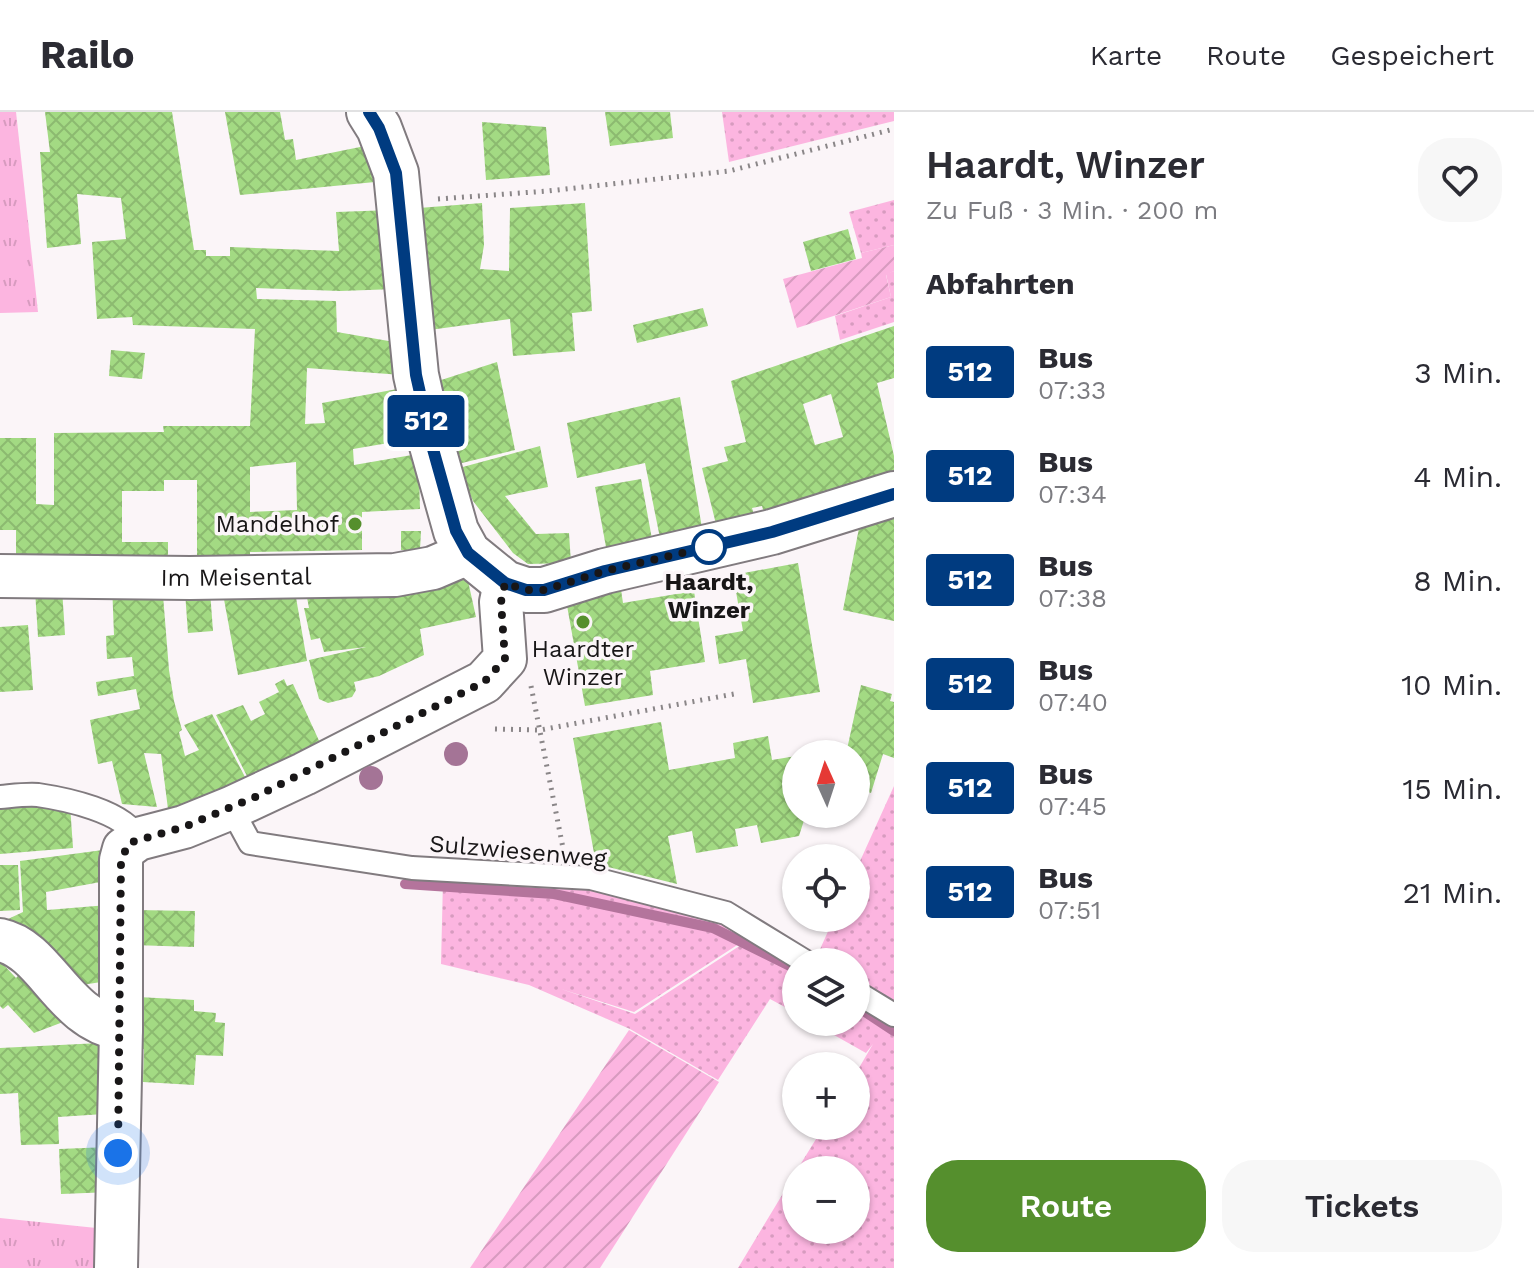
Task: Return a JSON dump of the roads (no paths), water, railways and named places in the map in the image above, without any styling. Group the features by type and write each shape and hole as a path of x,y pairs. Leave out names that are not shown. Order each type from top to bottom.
{"street":[{"path":"369,112 388,148 396,173 416,375 456,531 468,553 505,583 526,590 544,590 605,571 772,532 894,494"},
{"name":"Im Meisental","path":"0,576 190,578 395,575 433,568 468,553"},
{"path":"116,1268 121,860 129,843 184,827 231,808 484,682 505,659 501,602 505,583"},
{"path":"0,940 23,951 84,1014 105,1026 121,1029"}],"lane":[{"path":"0,797 37,795 96,809 126,824 138,839"},
{"name":"Sulzwiesenweg","path":"231,808 250,843 412,868 591,878 726,913 783,948"},
{"path":"870,1000 894,1015"}],"waterway":[{"path":"405,884 554,894 713,928 782,962"},
{"path":"870,1015 894,1031"}],"place":[{"name":"Mandelhof","path":"355,524"},
{"name":"Haardt, Winzer","path":"709,547"},
{"name":"Haardter Winzer","path":"583,622"}]}
